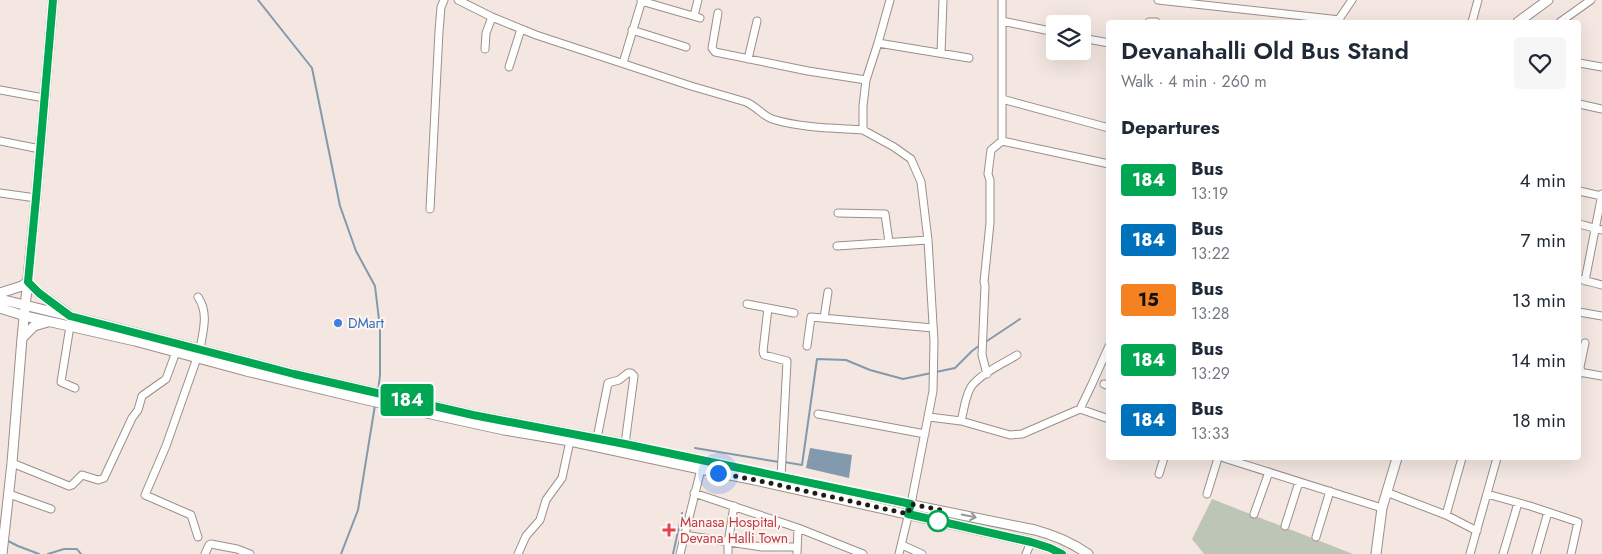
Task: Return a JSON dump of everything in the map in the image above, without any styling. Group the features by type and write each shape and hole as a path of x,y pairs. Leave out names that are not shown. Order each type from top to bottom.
{"main road":[{"path":"2,554 12,463 53,0"},
{"path":"1521,20 1548,0"},
{"path":"0,293 22,286 28,282"},
{"path":"28,282 39,293 70,316"},
{"path":"0,299 70,316 198,353 368,396 597,438 911,504 1052,535 1069,542 1088,554"},
{"path":"0,308 24,316 176,352 198,353"},
{"path":"22,338 34,326 50,322"},
{"path":"389,400 504,430 570,441 756,480 1031,542 1062,554"},
{"path":"1376,554 1382,508 1396,460"}],"street":[{"path":"430,209 439,31 441,7 444,0"},
{"path":"458,0 492,17 536,35 746,102 772,119 809,126 863,130 912,159 921,182 928,240 933,328 933,391 911,504 902,545 898,554"},
{"path":"623,63 641,1 697,17 698,0"},
{"path":"863,130 866,80 890,0"},
{"path":"941,53 943,0"},
{"path":"1002,0 1002,141"},
{"path":"1158,0 1330,20"},
{"path":"1340,20 1352,0"},
{"path":"1473,20 1478,0"},
{"path":"1563,20 1592,0"},
{"path":"718,13 713,51 808,71 866,80"},
{"path":"485,49 486,32 492,17"},
{"path":"748,58 757,21"},
{"path":"1002,21 1046,30"},
{"path":"509,67 521,29"},
{"path":"632,30 686,47"},
{"path":"1091,40 1106,42"},
{"path":"878,43 969,58"},
{"path":"1581,63 1602,67"},
{"path":"0,90 44,98"},
{"path":"1002,99 1106,127"},
{"path":"1581,104 1602,109"},
{"path":"0,141 40,149"},
{"path":"1002,141 1106,163"},
{"path":"987,374 982,355 982,344 984,282 990,223 990,180 988,174 991,150 1002,141"},
{"path":"1581,191 1602,195 1598,229 1582,280 1602,285"},
{"path":"0,193 36,198"},
{"path":"838,213 885,214 889,242"},
{"path":"1581,225 1598,229"},
{"path":"837,246 928,240"},
{"path":"824,318 828,292"},
{"path":"198,297 203,305 205,319 198,353 166,446 145,496 191,515 198,537"},
{"path":"747,304 794,313"},
{"path":"768,308 764,355 786,362 781,477"},
{"path":"1581,312 1602,316"},
{"path":"807,346 812,317 933,328"},
{"path":"70,326 62,382 75,388"},
{"path":"1581,362 1585,343"},
{"path":"12,463 69,486 82,475 98,480 104,478 132,418 138,410 142,396 166,379 176,352"},
{"path":"928,417 961,421 1010,435 1022,434 1080,409 1106,354"},
{"path":"961,421 971,387 978,379 1017,355"},
{"path":"1581,372 1602,376"},
{"path":"597,438 608,382 619,380 628,373 631,373 634,376 625,444"},
{"path":"1080,409 1106,418"},
{"path":"818,414 926,434"},
{"path":"518,554 526,536 540,520 546,500 562,478 570,441"},
{"path":"680,554 703,460"},
{"path":"1159,474 1163,460"},
{"path":"1207,494 1217,460"},
{"path":"1232,460 1382,508"},
{"path":"1446,515 1461,460"},
{"path":"1470,554 1496,460"},
{"path":"1254,514 1269,472"},
{"path":"1284,526 1299,482"},
{"path":"694,492 798,528 863,554"},
{"path":"1316,537 1330,492"},
{"path":"1386,492 1446,515 1477,531"},
{"path":"9,494 51,509"},
{"path":"1487,494 1578,522 1571,554"},
{"path":"1504,554 1518,503"},
{"path":"728,554 734,506"},
{"path":"1536,554 1548,512"},
{"path":"684,535 762,550 797,550 798,528"},
{"path":"1026,554 1031,542"},
{"path":"205,554 211,544 237,549 250,554"},
{"path":"902,545 922,554"}],"green space":[{"path":"1212,499 1353,554 1204,554 1192,539"}],"water":[{"path":"810,448 852,455 849,478 806,468"}],"waterway":[{"path":"258,0 312,68 340,206 356,251 375,286 380,328 378,391"},
{"path":"984,343 1020,319"},
{"path":"784,462 802,465 817,359 846,360 870,370 903,379 955,368 980,345"},
{"path":"341,554 358,510 375,405"},
{"path":"695,448 779,462"},
{"path":"673,554 682,513"},
{"path":"6,540 39,554"},
{"path":"48,554 64,549 77,549 81,554"}],"bus line":[{"name":"184","path":"53,0 28,282 46,299 70,316 294,374 473,415 625,444 911,504 908,514 1031,542 1062,554"}],"place":[{"name":"DMart","path":"338,323"},
{"name":"Manasa Hospital, Devana Halli Town","path":"669,530"}],"route":[{"path":"718,473 908,514 911,504 941,510 938,521"}]}
